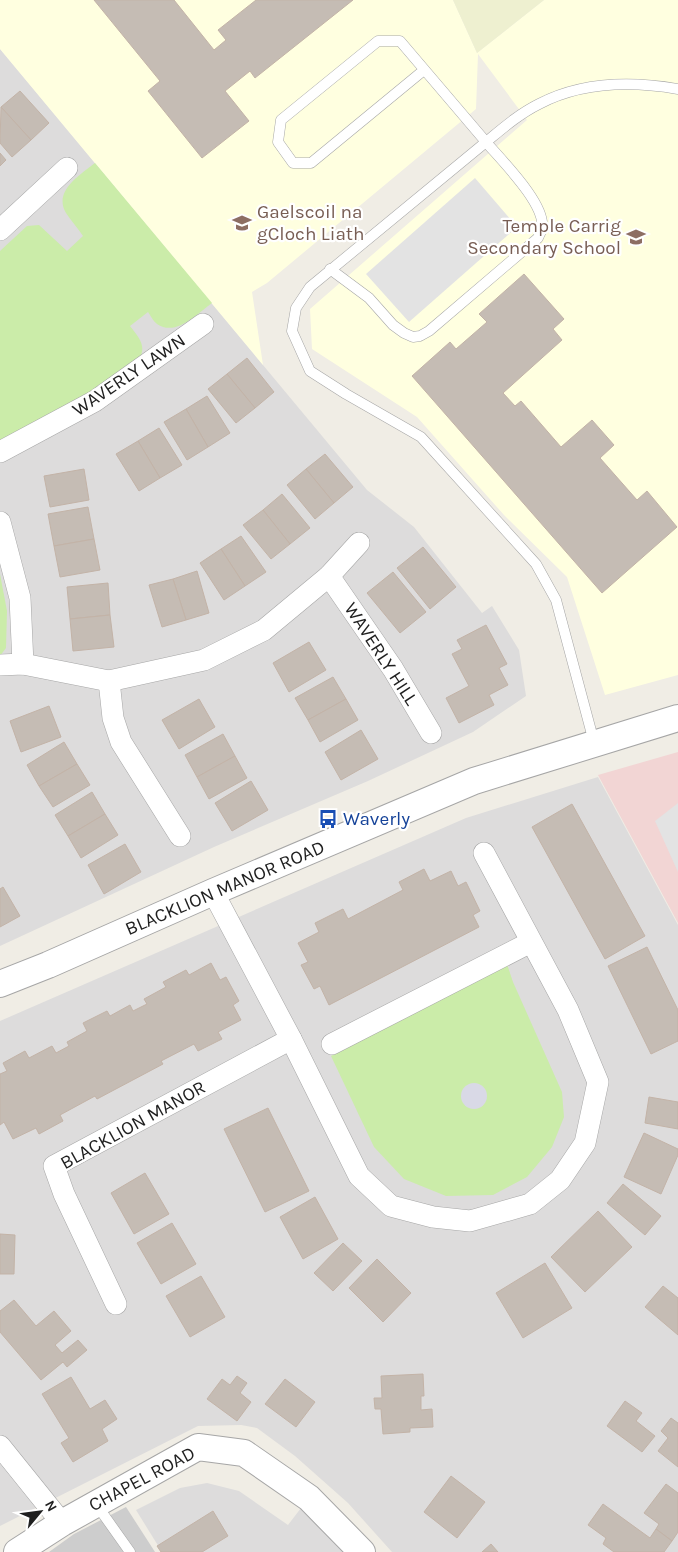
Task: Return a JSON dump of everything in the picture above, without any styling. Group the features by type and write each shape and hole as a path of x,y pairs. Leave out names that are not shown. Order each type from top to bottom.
{"street":[{"path":"0,230 67,168"},
{"name":"WAVERLY LAWN","path":"0,452 95,401 203,324"},
{"path":"0,522 20,598 23,664"},
{"path":"0,665 23,664 109,681 204,660 264,630 329,576 358,543"},
{"name":"WAVERLY HILL","path":"329,576 393,669 431,733"},
{"path":"109,681 112,718 121,742 180,836"},
{"name":"BLACKLION MANOR ROAD","path":"0,984 474,781 678,718"},
{"path":"213,892 291,1039 359,1176 391,1206 433,1217 470,1221 530,1204 560,1180 585,1143 598,1082 568,1010 484,853"},
{"path":"332,1044 531,942"},
{"name":"BLACKLION MANOR","path":"116,1304 64,1194 54,1166 291,1039"},
{"path":"0,1446 62,1523"},
{"name":"CHAPEL ROAD","path":"17,1552 62,1523 198,1446 244,1453 309,1498 362,1552"}],"lane":[{"path":"330,269 369,298 393,325 413,337 420,336 429,331 538,238 543,227 534,198 400,41 378,41 282,120 278,142 293,163 311,163 424,70"},
{"path":"594,744 556,600 536,564 421,437 346,394 310,370 292,331 296,308 310,287 512,120 539,104 571,91 619,83 678,89"},
{"path":"96,1504 130,1552"}],"shaded area":[{"path":"0,0 453,0 477,53 544,0 678,0 678,675 605,695 567,577 504,515 417,417 312,349 310,309 527,120 478,54 476,109 267,283 252,292 263,365 0,49"},
{"path":"453,0 544,0 477,53"},
{"name":"Waverly","path":"0,49 367,490 414,527 482,613 492,606 519,650 526,696 473,732 368,781 214,847 0,946"},
{"path":"475,178 517,227 409,322 366,274"},
{"path":"678,752 678,923 598,775"},
{"path":"598,777 678,925 678,1552 392,1552 348,1503 295,1456 257,1428 241,1425 198,1426 0,1526 0,1021 466,818"},
{"path":"678,803 678,872 655,821"},
{"path":"474,1083 483,1087 487,1096 483,1105 474,1109 465,1105 461,1096 465,1087"},
{"path":"207,1483 239,1491 288,1525 301,1508 354,1552 162,1552 136,1510 180,1488"},
{"path":"126,1507 155,1552 49,1552 74,1534"}],"green space":[{"path":"95,163 212,303 193,318 172,328 157,324 148,312 130,326 141,342 142,350 139,360 64,409 0,441 0,251 27,226 39,225 67,251 83,236 66,213 63,198 70,184"},
{"path":"0,574 7,611 6,648 0,656"},
{"path":"507,964 513,982 562,1092 564,1117 552,1147 527,1177 493,1195 446,1196 404,1179 374,1147 331,1056"}],"building":[{"path":"94,0 174,0 214,50 226,40 218,30 256,0 353,0 255,78 250,71 225,91 249,121 202,158 148,91 160,81"},
{"path":"20,91 49,123 31,140 1,107"},
{"path":"1,107 31,140 12,157 0,143"},
{"path":"0,153 6,160 0,166"},
{"path":"524,274 564,319 553,329 562,340 503,393 515,406 521,401 561,447 592,420 614,445 600,458 637,500 647,491 677,527 602,593 412,376 450,342 456,349 487,322 479,314"},
{"path":"247,358 274,392 255,408 227,374"},
{"path":"227,374 255,408 236,423 208,389"},
{"path":"207,396 230,433 208,447 186,409"},
{"path":"186,409 208,447 187,460 164,422"},
{"path":"159,428 182,465 160,478 138,441"},
{"path":"138,441 160,478 139,491 116,454"},
{"path":"325,454 353,487 334,503 306,469"},
{"path":"84,469 89,500 50,507 44,476"},
{"path":"306,469 334,503 315,519 287,485"},
{"path":"282,494 310,528 290,544 263,510"},
{"path":"88,507 94,539 54,546 48,514"},
{"path":"263,510 290,544 271,559 243,525"},
{"path":"241,536 266,572 245,586 221,549"},
{"path":"94,539 100,570 60,577 54,546"},
{"path":"423,547 456,587 430,609 397,568"},
{"path":"221,549 245,586 224,600 200,563"},
{"path":"197,571 209,613 186,620 173,579"},
{"path":"393,572 426,612 400,633 367,593"},
{"path":"173,579 186,620 162,627 149,585"},
{"path":"108,583 110,615 70,619 67,587"},
{"path":"110,615 114,647 73,651 70,619"},
{"path":"486,625 507,664 499,668 508,685 489,695 494,705 459,723 446,698 469,686 452,654 462,649 457,640"},
{"path":"309,642 326,670 289,692 273,663"},
{"path":"333,677 346,699 308,720 295,698"},
{"path":"199,699 215,727 179,749 162,720"},
{"path":"346,699 358,720 320,742 308,720"},
{"path":"49,706 61,737 21,752 10,721"},
{"path":"361,730 378,759 341,780 325,752"},
{"path":"223,734 235,756 197,777 185,755"},
{"path":"64,742 77,764 39,786 27,765"},
{"path":"235,756 247,778 209,799 197,777"},
{"path":"77,764 90,785 53,807 39,786"},
{"path":"251,781 268,810 232,831 215,803"},
{"path":"92,792 105,814 68,836 55,815"},
{"path":"572,804 645,936 605,959 532,827"},
{"path":"105,814 118,835 81,858 68,836"},
{"path":"125,844 141,872 104,894 88,865"},
{"path":"424,869 430,881 451,871 458,886 466,882 480,911 473,915 479,927 329,1005 320,986 314,989 301,965 308,962 298,943 319,932 315,923 343,909 348,919 403,890 399,882"},
{"path":"3,887 20,916 0,927 0,889"},
{"path":"647,947 678,1010 678,1041 651,1054 608,966"},
{"path":"211,963 220,980 226,977 239,1001 233,1005 241,1020 218,1032 222,1039 198,1051 194,1044 161,1061 163,1064 97,1099 95,1096 60,1115 63,1121 39,1134 36,1128 13,1139 4,1122 0,1125 0,1074 7,1071 3,1063 25,1051 29,1058 52,1046 56,1053 69,1046 67,1042 87,1031 83,1023 107,1011 110,1016 130,1005 133,1011 147,1004 144,999 166,987 163,982 186,970 189,975"},
{"path":"649,1097 678,1102 678,1129 645,1123"},
{"path":"268,1108 309,1191 265,1212 224,1129"},
{"path":"644,1133 678,1149 678,1155 661,1194 624,1177"},
{"path":"145,1173 169,1214 134,1234 111,1193"},
{"path":"623,1184 661,1216 645,1235 607,1203"},
{"path":"315,1197 338,1239 303,1259 280,1217"},
{"path":"598,1211 632,1247 585,1292 551,1257"},
{"path":"172,1223 196,1264 161,1284 137,1243"},
{"path":"0,1234 15,1235 14,1274 0,1274"},
{"path":"343,1243 362,1261 333,1291 314,1273"},
{"path":"377,1259 411,1293 383,1322 349,1288"},
{"path":"545,1263 572,1308 523,1338 496,1293"},
{"path":"201,1276 225,1317 190,1337 166,1296"},
{"path":"663,1286 678,1298 678,1335 645,1307"},
{"path":"14,1300 36,1326 54,1311 71,1331 55,1345 62,1353 78,1340 87,1350 67,1367 63,1362 41,1380 0,1332 0,1311"},
{"path":"423,1374 424,1396 421,1396 421,1410 432,1409 433,1427 410,1428 410,1432 383,1434 381,1409 375,1409 374,1398 382,1398 381,1376"},
{"path":"237,1376 247,1383 240,1393 251,1402 237,1421 207,1399 222,1379 230,1385"},
{"path":"71,1377 90,1409 105,1400 117,1419 102,1429 108,1441 73,1462 61,1443 69,1438 42,1394"},
{"path":"285,1379 315,1402 296,1427 265,1404"},
{"path":"625,1401 642,1413 636,1421 655,1436 642,1452 607,1426"},
{"path":"671,1418 678,1423 678,1467 658,1451 668,1438 661,1431"},
{"path":"451,1476 485,1502 457,1538 424,1512"},
{"path":"666,1484 678,1493 678,1532 672,1541 656,1529 659,1524 644,1513"},
{"path":"603,1504 650,1538 656,1529 672,1541 664,1552 614,1552 603,1544 606,1538 588,1525"},
{"path":"213,1511 228,1536 202,1552 161,1552 157,1546"},
{"path":"491,1544 498,1552 482,1552"}],"place":[{"name":"Gaelscoil na gCloch Liath","path":"242,223"},
{"name":"Temple Carrig Secondary School","path":"636,237"},
{"name":"Waverly","path":"328,819"}]}
